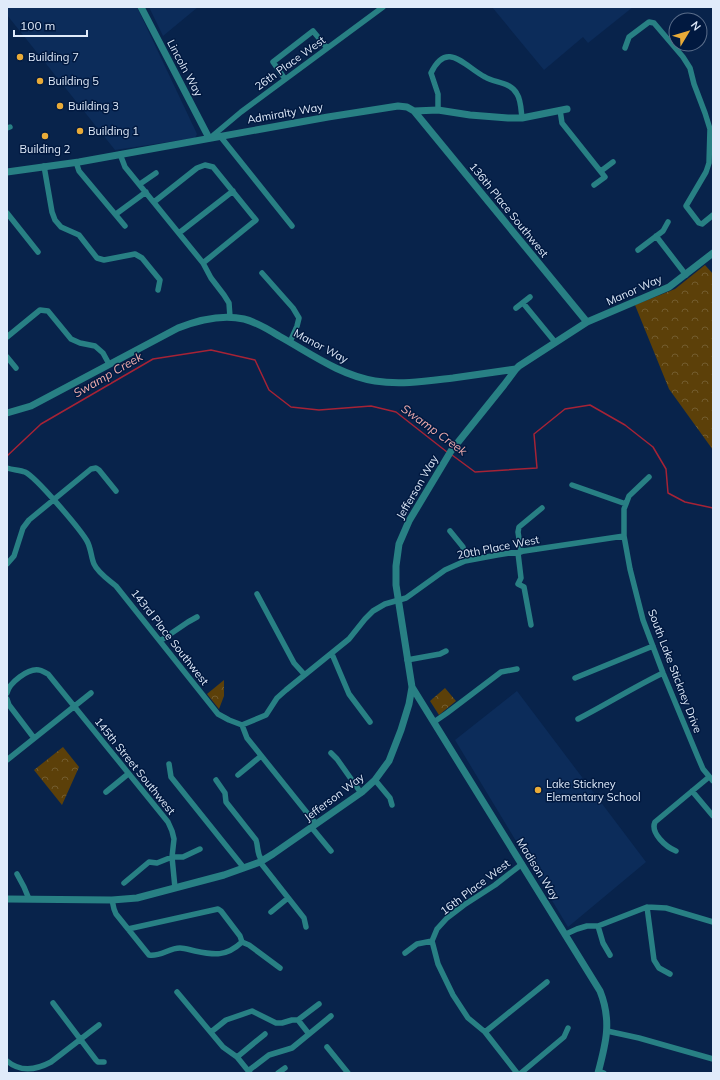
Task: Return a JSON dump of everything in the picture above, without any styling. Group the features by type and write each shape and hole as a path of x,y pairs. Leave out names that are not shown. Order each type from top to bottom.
{"street":[{"name":"Lincoln Way","path":"141,7 209,138"},
{"name":"26th Place West","path":"209,138 241,112 383,7"},
{"path":"625,48 629,37 649,22 654,23 683,57 690,68 694,84 711,129 709,163 706,172 686,206 699,223 702,224 713,215"},
{"path":"285,79 273,62 313,31 327,48"},
{"path":"438,110 438,94 431,73 440,61 446,57 452,57 460,59 486,78 511,87 517,93 522,118"},
{"name":"Admiralty Way","path":"7,172 76,162 398,106 407,107 414,111 438,110 470,115 508,118 522,118 564,110"},
{"path":"564,110 562,123 605,176 594,185"},
{"name":"136th Place Southwest","path":"414,111 587,322"},
{"path":"220,136 292,226"},
{"path":"120,154 125,167 203,263 211,278 229,303 230,317"},
{"path":"76,162 79,171 125,226"},
{"path":"601,172 613,162"},
{"path":"154,202 197,168 205,165 213,167 233,191 256,220 203,263"},
{"path":"44,166 52,212 55,220 61,227 79,235 97,258 104,260 135,254 142,258 160,280 158,290"},
{"path":"140,184 156,173"},
{"path":"179,233 233,191"},
{"path":"116,214 146,192"},
{"path":"7,213 38,252"},
{"path":"638,250 663,231 668,222"},
{"path":"656,236 686,275"},
{"name":"Manor Way","path":"7,413 32,406 178,328 193,322 230,317 244,319 258,324 330,365 356,376 377,381 411,384 516,369 587,322 669,287 713,253"},
{"path":"262,273 299,318 290,342"},
{"path":"516,308 530,297"},
{"path":"523,303 555,342"},
{"path":"7,337 40,310 48,311 71,339 80,343 95,346 103,353 109,364"},
{"path":"7,357 16,368"},
{"name":"Jefferson Way","path":"7,899 112,900 137,898 244,868 261,861 314,826 361,793 375,780 389,761 395,747 409,704 412,687 398,600 396,566 399,544 409,521 451,451 516,369"},
{"name":"143rd Place Southwest","path":"7,468 25,472 34,478 86,540 90,548 94,565 116,586 218,714 242,725"},
{"path":"7,564 14,556 23,528 29,520 93,468 99,470 116,491"},
{"name":"South Lake Stickney Drive","path":"649,477 629,496 624,509 624,536 630,569 642,615 663,673 697,755 711,779"},
{"path":"572,485 626,504"},
{"path":"531,625 524,587 518,584 521,578 518,532 519,527 542,508"},
{"path":"450,531 463,547 466,561"},
{"name":"20th Place West","path":"242,725 266,715 277,698 304,674 332,654 349,639 373,611 385,604 406,598 445,570 466,561 624,536"},
{"path":"257,594 294,663 304,674"},
{"path":"160,641 197,617"},
{"path":"575,678 653,646"},
{"path":"407,660 440,654 446,651"},
{"path":"332,654 349,694 370,722"},
{"path":"434,722 501,672 517,669"},
{"name":"145th Street Southwest","path":"7,693 8,688 19,677 30,671 39,670 48,674 168,822 174,839 172,857 175,888"},
{"path":"578,719 663,673"},
{"name":"Madison Way","path":"412,687 566,934 600,992 606,1009 608,1031 600,1072"},
{"path":"7,760 91,693"},
{"path":"7,699 9,705 34,738"},
{"path":"242,725 247,738 314,826 331,851"},
{"path":"331,753 361,793"},
{"path":"238,775 261,756"},
{"path":"169,764 171,777 244,868"},
{"path":"106,792 128,774"},
{"path":"676,851 668,848 653,830 653,826 655,822 692,791 711,779"},
{"path":"216,780 225,793 226,802 256,840 258,846 257,853 261,861 304,918 306,927"},
{"path":"375,780 390,798 392,805"},
{"path":"692,791 713,816"},
{"path":"124,883 149,862 157,863 172,857 183,857 200,849"},
{"name":"16th Place West","path":"432,941 437,929 447,918 495,885 522,864"},
{"path":"16,874 24,886 29,899"},
{"path":"271,912 288,898"},
{"path":"112,900 116,914 146,952 153,956 178,948 214,954 224,954 234,950 242,942"},
{"path":"566,934 587,926 598,926 647,908 666,908 713,922"},
{"path":"647,908 654,960 659,968 670,974"},
{"path":"128,929 218,909 222,911 240,936 242,942 280,968"},
{"path":"598,926 603,943 610,955"},
{"path":"405,953 417,944 432,941 438,964 453,994 468,1018 485,1032 517,1073"},
{"path":"485,1032 547,982"},
{"path":"177,992 223,1047 237,1057 249,1072 269,1055 292,1048 331,1016"},
{"path":"53,1003 96,1060 98,1062 104,1062"},
{"path":"211,1032 226,1020 252,1011 276,1023 298,1020 319,1004"},
{"path":"298,1020 309,1034"},
{"path":"7,1061 16,1067 34,1069 42,1066 51,1062 99,1025"},
{"path":"521,1073 564,1037 568,1028"},
{"path":"608,1031 639,1038 713,1059"},
{"path":"237,1057 265,1034"},
{"path":"327,1047 348,1073"},
{"path":"278,1073 285,1068"}],"shaded area":[{"path":"7,7 137,7 197,134 195,138 115,150 7,15"},
{"path":"149,7 198,7 163,36"},
{"path":"492,7 633,7 588,43 583,37 544,70"},
{"name":"Lake Stickney Elementary School","path":"517,691 646,862 568,927 455,740"}],"green space":[{"path":"705,265 713,274 713,450 669,389 635,305 675,289"},
{"path":"224,680 224,696 219,709 207,694"},
{"path":"445,688 456,701 439,715 430,701"},
{"path":"63,747 79,767 62,805 34,770"}],"waterway":[{"name":"Swamp Creek","path":"7,456 41,424 153,359 211,350 255,360 269,390 291,407 319,410 371,406 396,412 447,452"},
{"name":"Swamp Creek","path":"452,455 475,472 537,468 534,434 565,409 590,405 625,425 653,447 666,469 668,493 685,502 713,508"}],"place":[{"name":"Building 7","path":"20,57"},
{"name":"Building 5","path":"40,81"},
{"name":"Building 3","path":"60,106"},
{"name":"Building 1","path":"80,131"},
{"name":"Building 2","path":"45,136"},
{"name":"Lake Stickney Elementary School","path":"538,790"}]}
